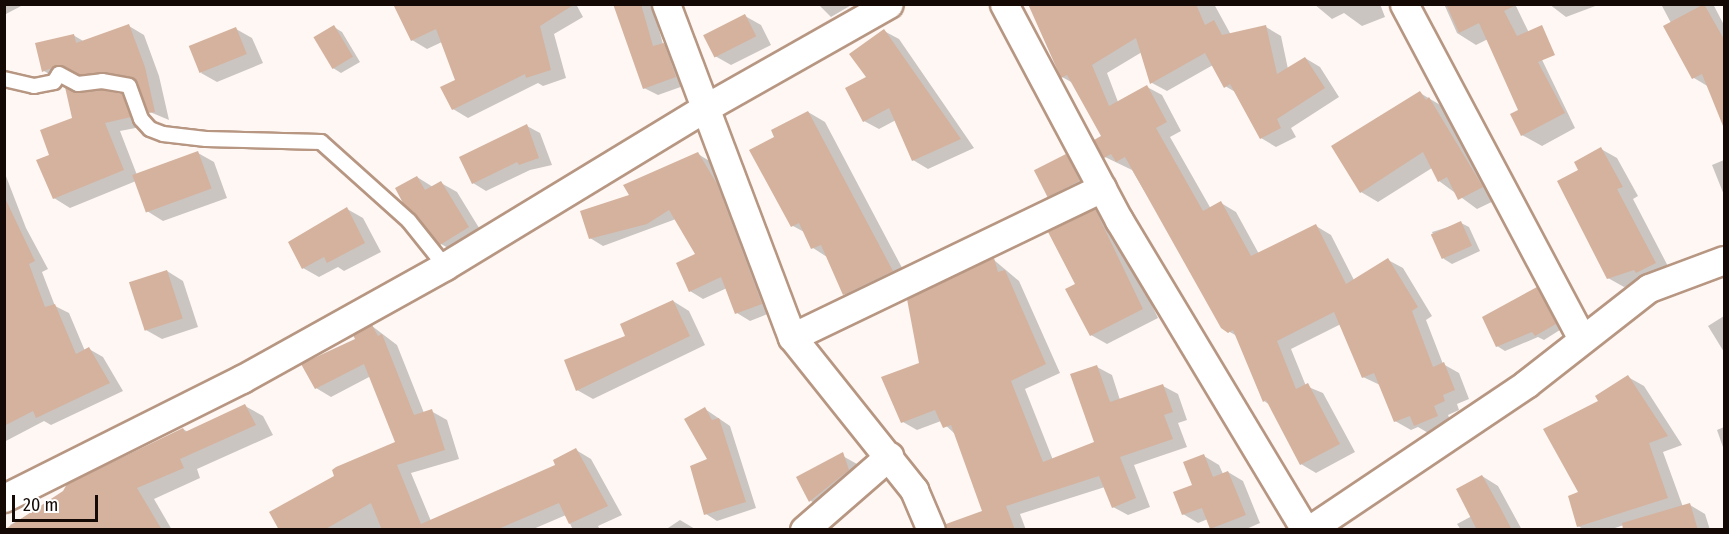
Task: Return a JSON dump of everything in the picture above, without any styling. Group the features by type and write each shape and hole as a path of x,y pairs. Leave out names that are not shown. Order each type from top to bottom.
{"street":[{"path":"666,4 792,337 914,490 931,530"},
{"path":"4,498 242,379 445,266 705,108 889,4"},
{"path":"1004,4 1102,188 1307,530 1498,404 1649,288 1725,260"},
{"path":"1404,4 1582,339"},
{"path":"792,337 1102,188"},
{"path":"804,530 889,456"}],"lane":[{"path":"4,79 34,86 54,82 59,74 78,84 102,81 129,86 141,119 150,129 163,134 206,139 321,142 409,221 445,266"}],"building":[{"path":"393,4 575,4 540,26 551,70 526,78 525,74 452,110 440,87 455,80 436,29 411,41"},
{"path":"613,4 641,4 653,46 664,43 676,77 643,89"},
{"path":"1028,4 1196,4 1205,25 1214,20 1222,35 1266,25 1277,74 1305,57 1325,88 1277,119 1281,128 1260,139 1230,84 1224,88 1205,53 1150,84 1136,38 1092,65 1109,106 1147,85 1167,122 1156,128 1203,211 1221,201 1251,256 1316,224 1346,284 1388,258 1418,307 1412,311 1433,367 1444,362 1455,390 1443,395 1445,401 1434,406 1438,416 1414,426 1410,416 1394,422 1374,373 1362,378 1334,312 1277,341 1296,389 1308,383 1340,444 1300,465 1266,400 1263,402 1233,330 1228,333 1221,328 1125,157 1116,162 1111,154 1104,158 1094,140 1101,136 1067,75 1061,78"},
{"path":"1446,4 1518,4 1504,11 1517,36 1542,25 1555,55 1538,62 1565,113 1521,136 1510,114 1518,110 1479,23 1459,33"},
{"path":"1704,4 1725,41 1723,126 1702,74 1692,79 1663,26"},
{"path":"745,14 756,36 714,58 703,35"},
{"path":"129,24 145,67 155,112 148,113 137,83 131,77 103,72 80,75 59,65 42,72 35,43 74,34 76,43"},
{"path":"334,25 353,57 332,69 313,37"},
{"path":"236,27 247,54 200,73 189,46"},
{"path":"884,29 961,139 912,161 889,108 863,122 845,88 866,77 849,54"},
{"path":"65,87 78,93 102,90 122,94 131,117 105,123 124,170 53,199 36,160 49,155 40,130 72,118"},
{"path":"1420,91 1426,100 1429,97 1483,187 1458,200 1447,177 1438,182 1423,152 1360,193 1331,146"},
{"path":"808,111 893,271 843,295 821,245 811,249 799,223 791,227 749,150 774,137 771,130"},
{"path":"527,124 539,158 519,165 517,162 472,184 459,157"},
{"path":"1601,147 1623,187 1617,189 1656,263 1636,273 1634,270 1607,279 1557,181 1578,170 1574,162"},
{"path":"198,151 212,189 146,213 132,175"},
{"path":"698,152 717,184 762,304 735,314 721,277 689,292 676,263 695,254 669,210 647,224 589,239 580,211 629,195 623,185"},
{"path":"1066,154 1080,181 1048,197 1034,170"},
{"path":"417,176 425,190 441,181 469,227 440,245 404,205 395,188"},
{"path":"4,196 35,261 29,264 45,307 55,304 76,354 89,347 110,383 36,418 33,411 4,426"},
{"path":"347,207 365,243 327,263 324,257 302,269 288,242"},
{"path":"1095,209 1143,309 1090,336 1065,289 1075,284 1048,232"},
{"path":"1461,221 1472,246 1442,259 1431,234"},
{"path":"994,258 998,272 1005,270 1046,364 1011,381 1043,462 1094,442 1070,374 1097,365 1110,402 1163,384 1173,412 1164,415 1173,439 1120,457 1136,498 1112,508 1099,476 1006,506 1015,530 946,530 946,524 982,511 951,425 943,428 935,410 901,423 881,377 919,363 907,299"},
{"path":"167,270 183,319 145,331 129,282"},
{"path":"1537,287 1556,324 1535,336 1532,332 1496,347 1482,317"},
{"path":"673,300 690,336 576,391 564,360 625,336 620,324"},
{"path":"372,325 378,336 382,334 414,415 432,409 445,450 397,465 421,524 555,465 553,460 576,448 608,506 569,524 559,503 496,530 382,530 371,503 324,530 279,530 269,512 334,476 332,470 336,467 395,442 364,364 315,389 301,364 355,339 353,335"},
{"path":"1628,375 1668,436 1649,443 1668,498 1577,527 1568,496 1578,492 1543,429 1598,401 1595,396"},
{"path":"245,404 256,425 180,459 184,468 137,488 162,530 4,530 63,491 67,484 183,428 185,432"},
{"path":"705,407 712,420 719,418 746,502 704,515 690,466 707,459 684,419"},
{"path":"843,452 849,470 809,502 796,477"},
{"path":"1204,454 1213,477 1228,471 1246,515 1210,529 1202,508 1182,515 1173,492 1192,485 1183,462"},
{"path":"1482,475 1512,530 1477,530 1456,489"},
{"path":"1690,503 1698,530 1623,530 1622,523"}]}
